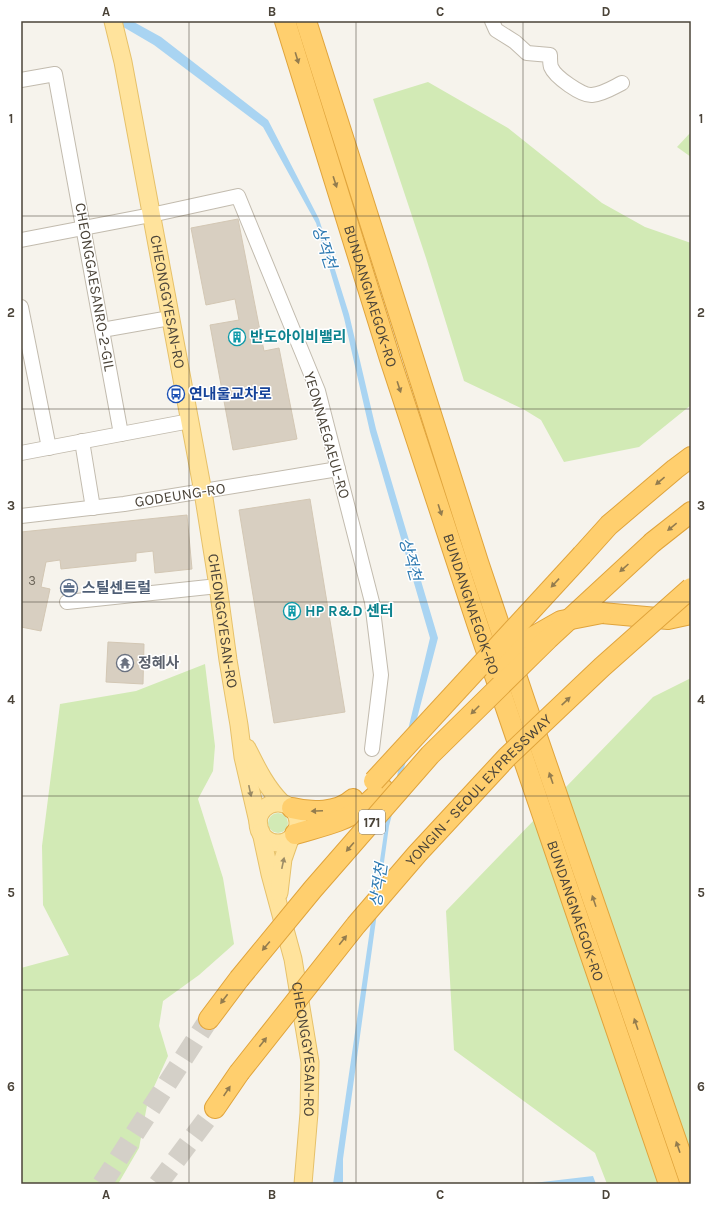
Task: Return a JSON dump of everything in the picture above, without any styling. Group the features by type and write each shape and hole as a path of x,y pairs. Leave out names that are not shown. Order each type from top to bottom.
{"highway":[{"name":"BUNDANGNAEGOK-RO","path":"285,21 390,359 477,623 669,1184"},
{"name":"BUNDANGNAEGOK-RO","path":"306,21 483,577 691,1184"},
{"path":"292,836 336,822 361,809 378,785 609,525 691,457"},
{"name":"171","path":"210,1019 239,979 313,889 430,756 543,644 653,542 691,512"},
{"name":"YONGIN - SEOUL EXPRESSWAY","path":"215,1108 239,1073 356,925 417,854 507,757 602,667 691,588"},
{"path":"287,806 311,811 337,809 378,785 482,679 517,646 561,621 602,613 668,619 691,614"}],"main road":[{"name":"CHEONGGYESAN-RO","path":"113,21 123,62 203,492 243,757 270,874 295,972 310,1062 309,1113 303,1184"},
{"name":"CHEONGGYESAN-RO","path":"239,725 262,778 273,794 287,806"},
{"path":"276,803 287,806 297,816 298,825 292,836 284,842 271,841 265,837 260,829 261,813 265,808 276,803"},
{"name":"CHEONGGYESAN-RO","path":"281,915 280,883 283,859 292,836"}],"street":[{"path":"492,21 496,30 515,42 527,53 550,54 551,67 568,85 581,92 590,95 605,92 622,83"},
{"name":"CHEONGGAESANRO-2-GIL","path":"21,80 55,74 121,434"},
{"name":"YEONNAEGAEUL-RO","path":"151,215 238,196 318,391 372,602 381,675 372,748"},
{"path":"21,240 151,215"},
{"path":"21,307 49,448"},
{"path":"102,330 170,318"},
{"path":"21,453 190,421"},
{"path":"82,441 93,508"},
{"name":"GODEUNG-RO","path":"21,516 93,508 203,492 338,469"},
{"path":"68,602 218,586"}],"green space":[{"path":"428,82 508,128 602,203 645,227 691,243 691,405 639,447 564,462 541,420 523,409 464,381 426,258 373,99"},
{"path":"691,132 691,157 677,147"},
{"path":"205,664 215,746 213,771 198,799 223,878 234,944 199,975 163,1001 159,1026 168,1056 148,1100 139,1148 118,1184 21,1184 21,968 69,955 43,905 42,846 60,704 136,691"},
{"path":"691,678 691,1184 607,1184 595,1153 454,1050 446,911 653,697"},
{"path":"278,813 285,816 288,823 285,830 278,833 271,830 268,823 271,816"}],"water":[{"name":"상적천","path":"113,21 132,21 161,37 268,120 319,219 349,314 376,429 438,638 389,826 343,1159 343,1184 333,1184 385,826 430,638 370,432 344,318 316,223 263,127 154,45"},
{"path":"593,1176 596,1184 525,1184"}],"building":[{"name":"반도아이비밸리","path":"238,219 264,351 279,348 297,439 233,450 210,325 239,320 235,299 206,305 191,228"},
{"name":"HP R&D 센터","path":"310,499 345,712 274,723 239,510"},
{"path":"187,515 192,569 155,573 153,551 136,553 136,561 61,569 60,560 46,562 41,587 50,589 41,631 21,627 21,532"},
{"name":"정혜사","path":"108,642 144,644 143,684 106,682"}],"tunnel":[{"path":"102,1184 209,1019"},
{"path":"158,1184 215,1108"}],"place":[{"name":"반도아이비밸리","path":"237,337"},
{"name":"연내울교차로","path":"176,394"},
{"name":"스틸센트럴","path":"69,588"},
{"name":"HP R&D 센터","path":"292,611"},
{"name":"정혜사","path":"125,663"}]}
